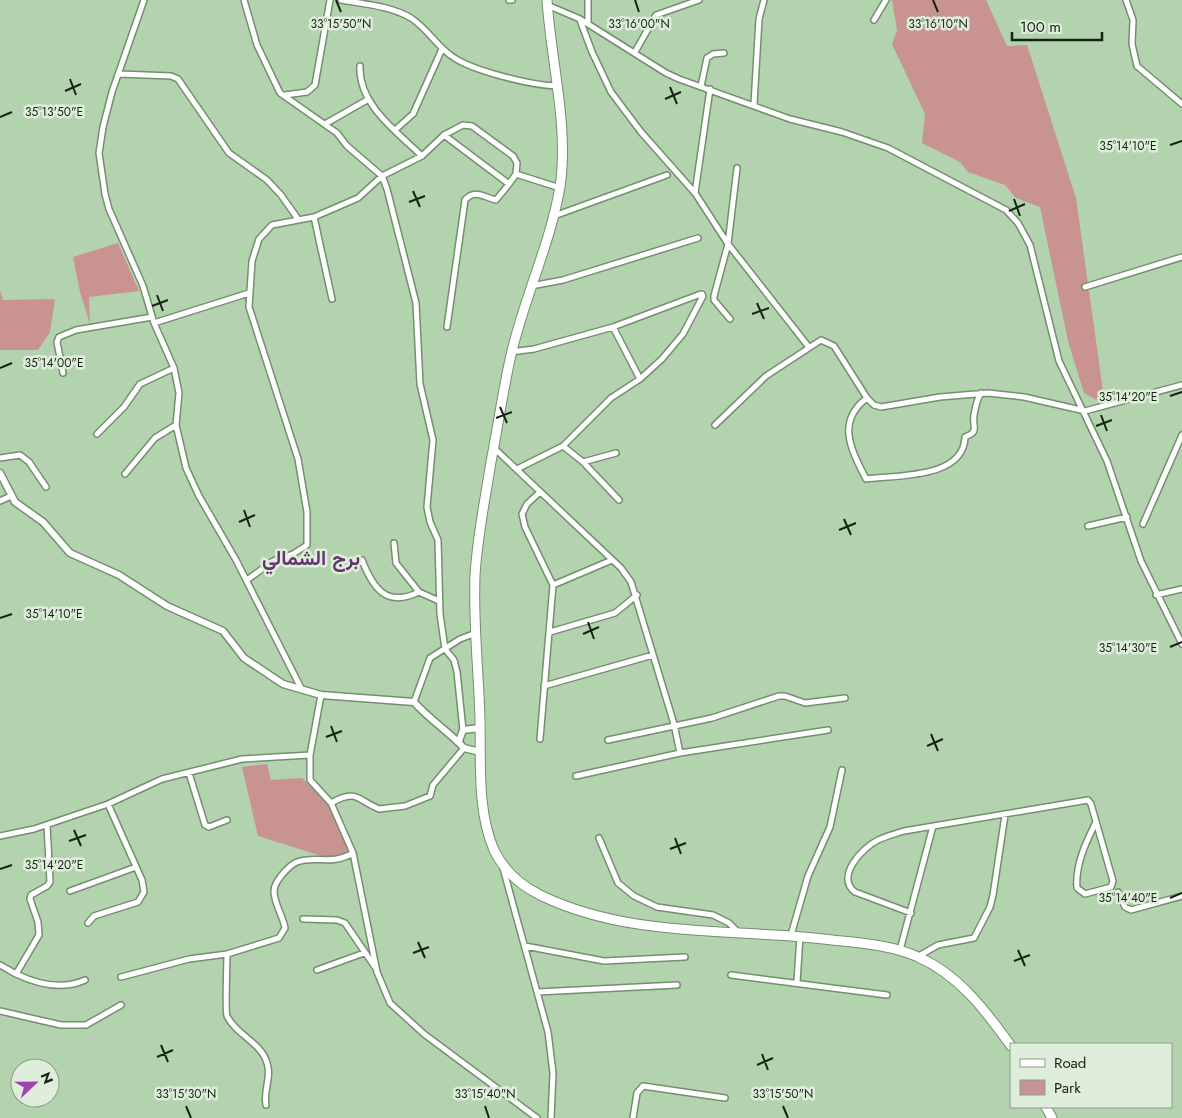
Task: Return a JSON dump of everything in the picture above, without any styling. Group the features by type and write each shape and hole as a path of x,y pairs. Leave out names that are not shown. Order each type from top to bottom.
{"main road":[{"path":"547,2 562,143 560,188 554,216 512,352 494,447 477,554 476,633 480,752 486,818 490,838 502,863 514,878 530,890 593,914 656,926 796,936 900,950 918,956 946,973 967,991 1010,1045"}],"street":[{"path":"144,0 120,74 112,92 103,127 100,153 102,180 109,209 138,275 153,320 174,368 179,393 176,425 182,455 190,478 247,580 301,688"},
{"path":"244,0 257,45 280,93 326,124 382,176 416,303 420,384 433,440 427,507 440,548 439,601 445,649 454,660 457,672 463,730 459,741"},
{"path":"284,95 307,92 315,85 330,0"},
{"path":"341,0 382,8 411,18 442,49 468,65 535,85 556,86"},
{"path":"588,0 588,24"},
{"path":"635,52 656,15 699,0"},
{"path":"754,104 760,19 764,0"},
{"path":"874,20 886,0"},
{"path":"1126,0 1133,20 1132,44 1137,66 1182,104"},
{"path":"547,2 580,19 635,52 666,74 754,104 790,119 842,132 888,148 1006,210 1018,223 1030,245 1060,361 1085,411 1107,462 1141,561 1156,595 1182,644"},
{"path":"580,19 592,52 612,92 641,132 695,193 728,244 808,346"},
{"path":"395,130 413,114 442,49"},
{"path":"701,86 707,58 713,54 724,53"},
{"path":"360,66 360,76 367,100 422,156"},
{"path":"120,74 171,76 178,79 229,152 267,180 281,194 298,219"},
{"path":"695,193 710,89"},
{"path":"326,124 367,100"},
{"path":"247,580 273,562 294,554 307,545 308,525 298,459 253,321 249,293 253,255 259,239 272,225 314,217 358,198 382,176 422,156 444,135 463,125 472,126 513,156 517,164 516,174 496,200 477,194 468,196 465,200 447,327"},
{"path":"444,135 509,184"},
{"path":"730,319 714,300 714,296 728,244 737,168"},
{"path":"516,174 560,188"},
{"path":"554,216 667,175"},
{"path":"314,217 332,299"},
{"path":"531,286 562,280 698,238"},
{"path":"1085,287 1182,257"},
{"path":"63,373 57,342 59,337 76,330 153,320 249,293"},
{"path":"512,352 534,349 613,327 698,295 702,294 703,296 700,306 683,334 658,364 640,379 611,398 563,446 517,469"},
{"path":"613,327 640,379"},
{"path":"715,424 766,376 808,346 821,340 834,346 867,398 874,405 887,407 980,393 1011,395 1085,411 1182,385"},
{"path":"97,434 124,407 140,384 174,368"},
{"path":"867,398 857,406 848,432 857,464 866,479 918,475 952,463 963,450 965,437 972,434 976,428 974,416 980,393"},
{"path":"124,474 155,438 176,425"},
{"path":"1143,524 1182,435"},
{"path":"563,446 583,462 619,500"},
{"path":"494,447 627,575 637,595 652,655 674,724 680,753"},
{"path":"583,462 616,453"},
{"path":"0,458 20,455 29,462 46,487"},
{"path":"0,473 11,496 20,508 50,528 75,556 119,575 167,606 212,624 223,631 244,658 283,684 322,695 414,702 431,722 459,741 464,748 480,752"},
{"path":"540,492 527,504 522,514 553,585 540,739"},
{"path":"0,500 11,496"},
{"path":"1088,526 1127,516"},
{"path":"394,543 396,563 419,592 439,601"},
{"path":"362,560 374,585 388,596 403,598 419,592"},
{"path":"553,585 612,560"},
{"path":"1156,595 1182,589"},
{"path":"550,632 616,613 637,595"},
{"path":"414,702 430,658 460,639 476,633"},
{"path":"544,686 652,655"},
{"path":"322,695 310,755 310,780 331,803 354,853 376,968 386,996 397,1010 446,1051 536,1118"},
{"path":"608,740 674,724 728,714 779,696 805,704 845,698"},
{"path":"463,730 480,728"},
{"path":"576,776 680,753 828,730"},
{"path":"331,803 349,795 355,795 379,809 419,802 430,796 433,784 464,748"},
{"path":"0,836 47,825 108,804 162,779 260,756 310,755"},
{"path":"797,982 796,936 808,876 830,827 842,770"},
{"path":"190,773 205,825 209,826 227,820"},
{"path":"911,914 855,892 848,885 848,878 858,856 877,840 904,831 1088,800 1096,822 1113,878 1113,884 1107,889 1084,894 1076,888 1077,875 1084,847 1096,822"},
{"path":"88,923 94,916 138,902 143,897 144,886 108,804"},
{"path":"918,956 938,945 974,938 990,907 1005,815"},
{"path":"16,974 38,935 38,922 30,896 50,882 47,825"},
{"path":"900,950 933,826"},
{"path":"599,838 618,883 634,896 657,907 713,915 729,923 738,932"},
{"path":"121,978 189,959 227,954 282,936 284,924 274,890 278,880 294,864 337,860 354,853"},
{"path":"502,863 537,992 552,1060 551,1118"},
{"path":"70,891 136,867"},
{"path":"1118,892 1125,907 1131,910 1182,896"},
{"path":"303,919 342,921 348,926 364,954 376,968"},
{"path":"525,946 604,961 685,957"},
{"path":"227,954 226,1013 265,1058 269,1074 264,1094 266,1104"},
{"path":"317,970 364,954"},
{"path":"0,966 37,982 54,985 74,985 85,980"},
{"path":"731,975 887,995"},
{"path":"537,992 677,985"},
{"path":"0,1011 61,1024 86,1025 121,1005"},
{"path":"633,1118 637,1093 643,1086 726,1098"}],"green space":[{"path":"892,0 986,0 1007,46 1027,45 1076,198 1105,405 1084,393 1068,341 1040,207 1016,198 1005,185 968,172 960,162 922,143 925,114 892,44 897,30"},
{"path":"118,243 139,291 89,297 90,324 80,292 73,257"},
{"path":"0,291 3,300 55,299 50,332 38,350 0,350"},
{"path":"267,764 271,780 302,778 328,803 350,851 331,859 258,836 242,767"}],"district":[{"name":"برج الشمالي","path":"311,558"}]}
